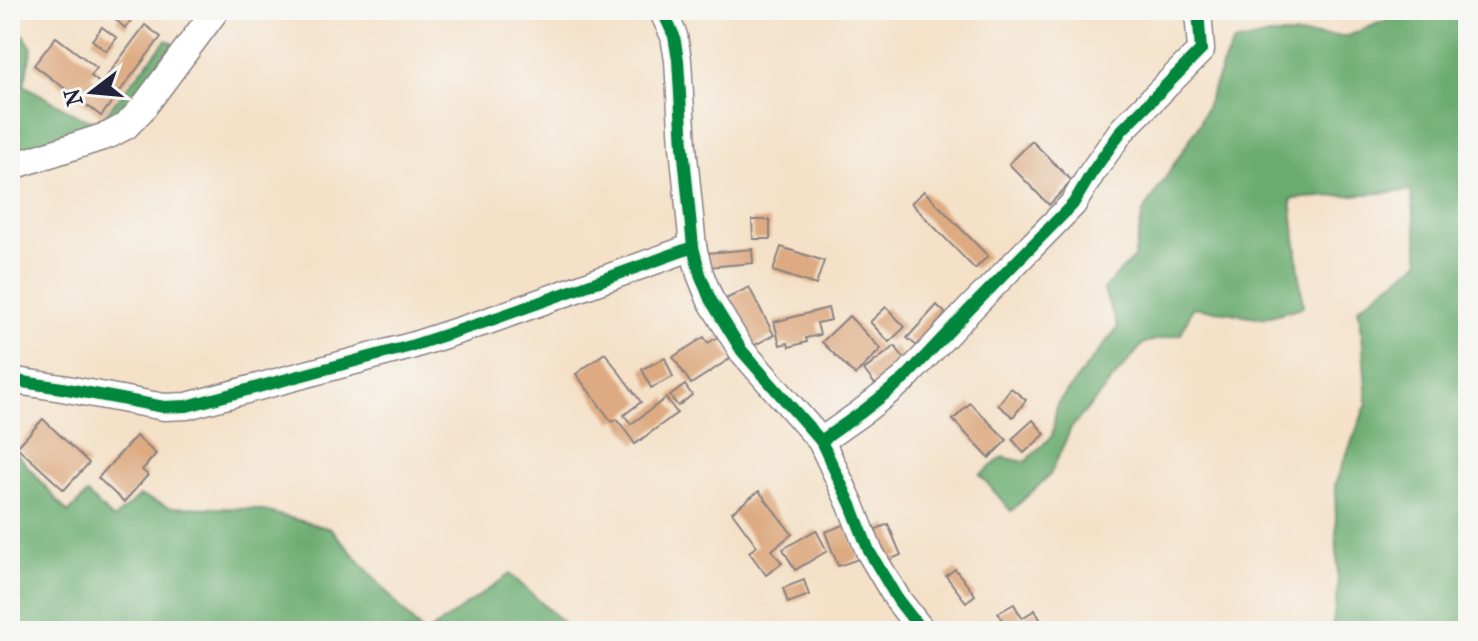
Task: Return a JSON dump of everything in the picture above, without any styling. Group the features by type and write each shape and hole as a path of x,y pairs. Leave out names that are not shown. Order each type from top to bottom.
{"street":[{"path":"10,167 109,135 126,126 216,10"},
{"path":"662,10 674,36 678,60 693,247 710,299 742,351 821,441 869,551 898,600 922,631"},
{"path":"821,441 904,379 1073,204 1122,130 1201,50 1198,10"},
{"path":"10,380 164,407 187,406 411,346 693,247"}],"green space":[{"path":"1397,10 1468,10 1468,631 1332,631 1338,587 1335,484 1367,403 1358,308 1420,261 1411,191 1291,199 1303,307 1263,318 1193,307 1181,334 1144,343 1071,428 1050,475 1011,511 980,475 1003,457 1025,462 1052,436 1057,404 1118,327 1103,289 1134,258 1143,213 1199,125 1233,43 1270,35 1348,36 1391,18"},
{"path":"10,14 32,48 24,85 82,118 99,122 166,40 178,46 126,115 10,161"},
{"path":"10,446 68,513 87,494 113,519 140,496 170,507 257,509 331,529 421,631 10,631"},
{"path":"510,574 572,631 430,631"}],"building":[{"path":"124,10 139,10 125,28 116,20"},
{"path":"145,25 161,37 101,116 34,65 56,37 97,68 91,76 101,84"},
{"path":"102,27 117,38 106,51 92,40"},
{"path":"1032,141 1072,181 1049,205 1009,164"},
{"path":"924,191 988,256 975,269 911,203"},
{"path":"752,220 770,220 770,239 753,239"},
{"path":"781,247 824,261 816,285 773,271"},
{"path":"752,249 753,263 708,267 707,253"},
{"path":"749,287 774,335 749,348 724,300"},
{"path":"937,305 946,314 917,346 907,338"},
{"path":"886,307 905,327 889,342 870,322"},
{"path":"828,308 831,320 817,323 820,335 789,347 788,343 780,345 774,322"},
{"path":"849,316 881,349 855,375 822,342"},
{"path":"704,337 708,343 718,337 731,358 691,384 673,357"},
{"path":"895,346 908,364 878,388 864,370"},
{"path":"605,353 641,402 624,415 631,424 666,398 677,413 635,444 617,419 612,422 576,374"},
{"path":"665,358 673,377 651,388 642,369"},
{"path":"685,385 692,395 678,406 670,396"},
{"path":"1011,388 1026,400 1013,417 998,405"},
{"path":"970,403 1007,440 989,458 953,420"},
{"path":"43,419 89,463 64,490 17,447"},
{"path":"1033,420 1045,434 1024,453 1012,439"},
{"path":"136,436 156,454 142,470 148,475 124,502 98,478"},
{"path":"759,491 792,534 772,550 782,563 766,575 749,552 757,546 732,512"},
{"path":"846,524 859,559 838,566 825,532"},
{"path":"888,524 901,555 884,562 872,531"},
{"path":"816,530 827,551 795,570 783,549"},
{"path":"955,569 975,595 966,602 946,576"},
{"path":"804,580 809,595 788,603 783,588"},
{"path":"1014,604 1022,618 1035,610 1042,623 1029,631 990,631 988,627 1002,619 998,613"}],"cycle path":[{"path":"662,10 674,36 678,60 693,247 710,299 742,351 821,441 869,551 898,600 922,631"},
{"path":"821,441 904,379 1073,204 1122,130 1201,50 1198,10"},
{"path":"10,380 164,407 187,406 411,346 693,247"}]}
